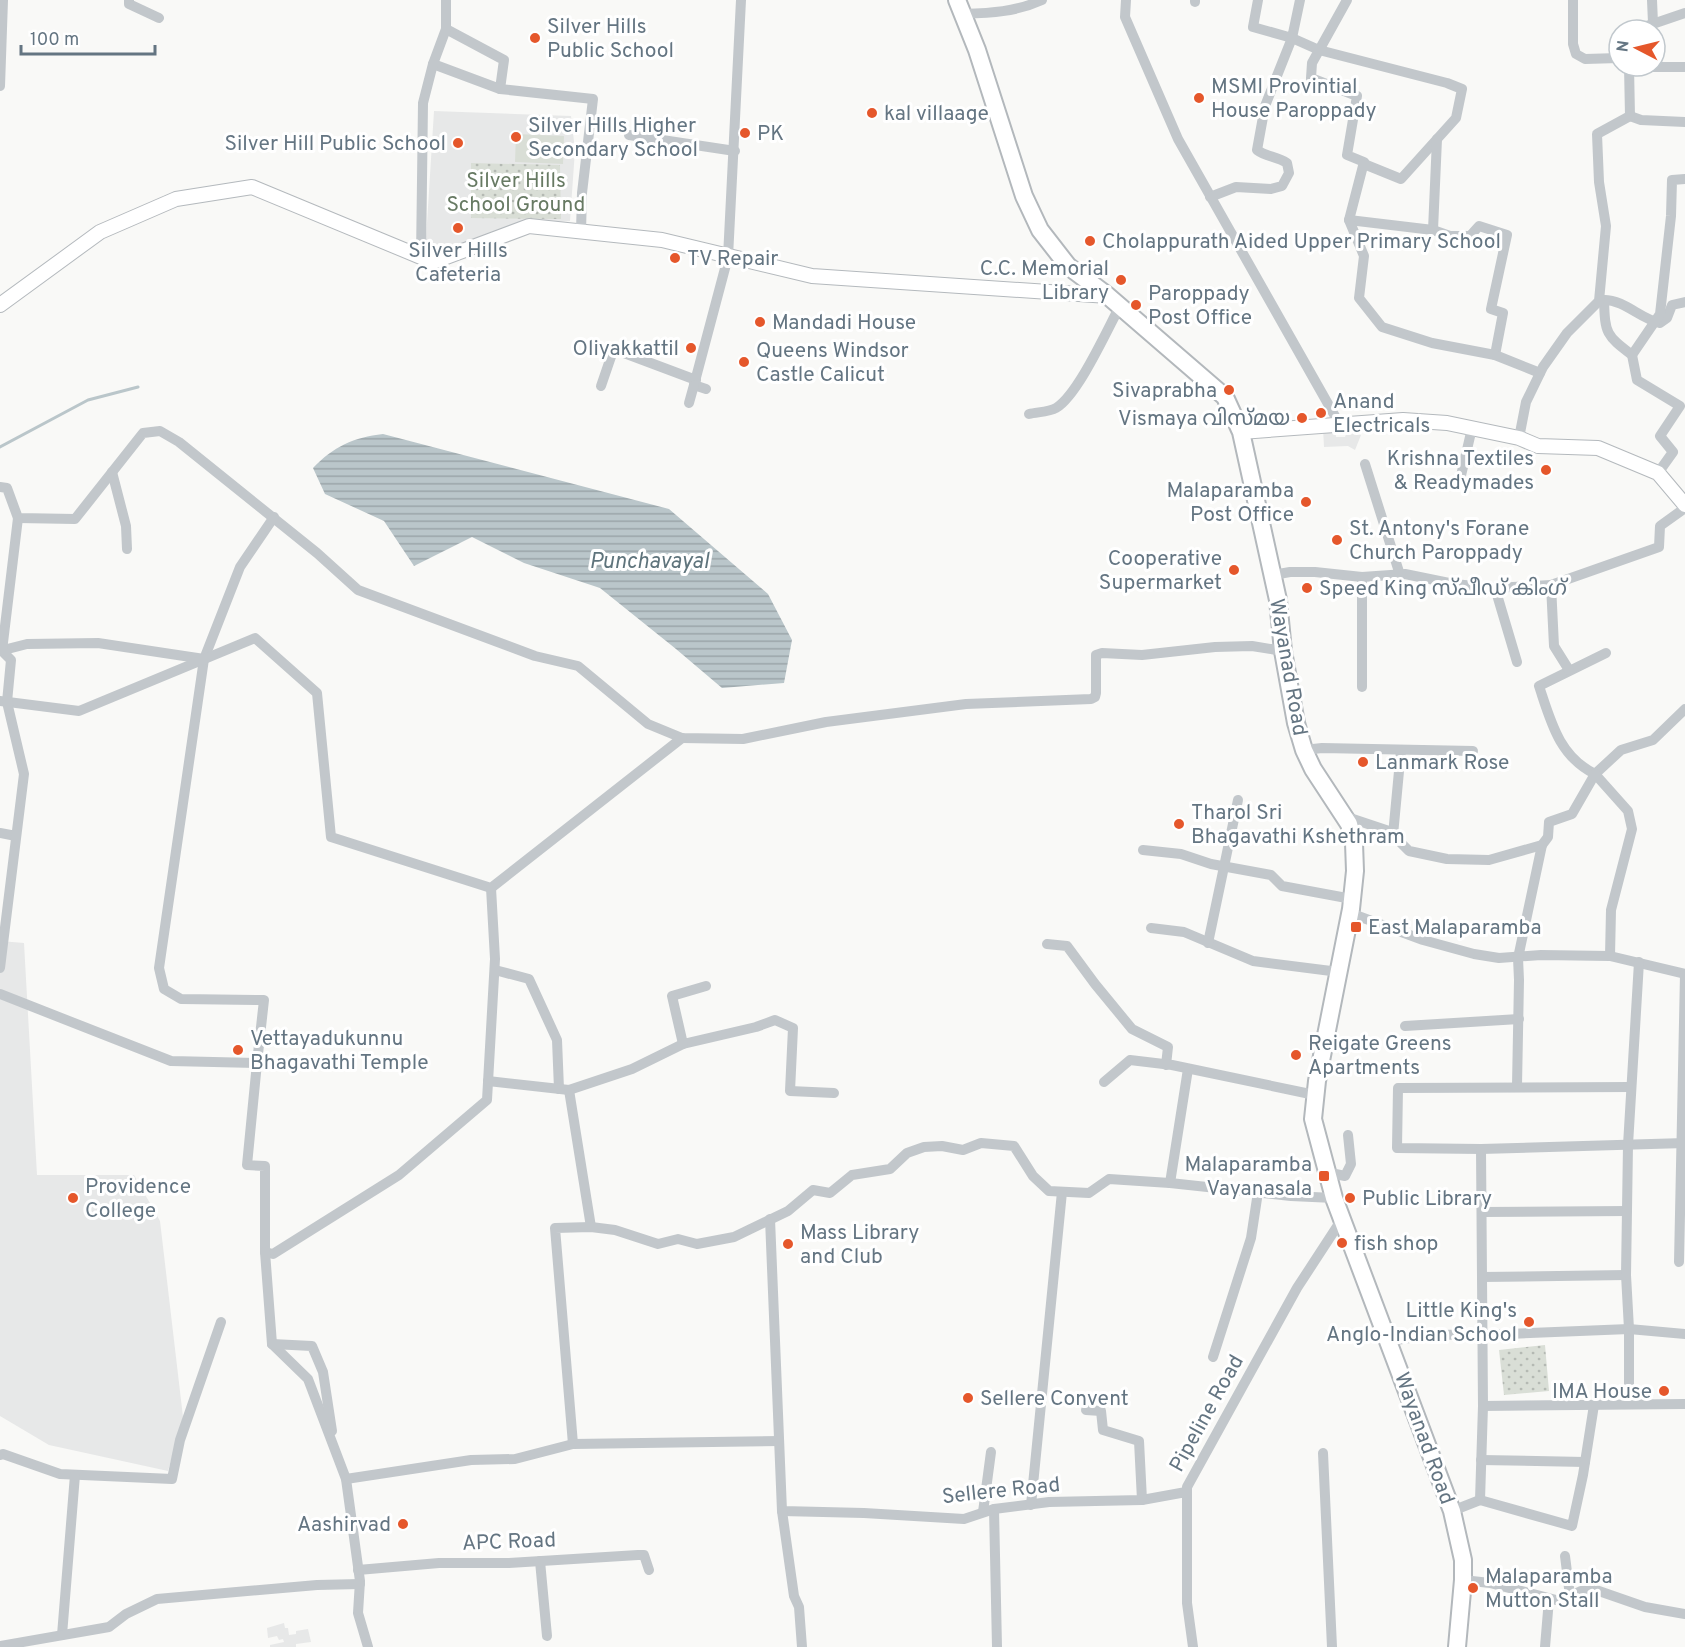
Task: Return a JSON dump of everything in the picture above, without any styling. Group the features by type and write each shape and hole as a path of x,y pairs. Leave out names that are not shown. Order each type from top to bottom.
{"highway":[{"name":"Wayanad Road","path":"960,7 977,50 1024,196 1040,230 1068,266 1114,301 1225,397 1241,432 1278,600 1283,651 1296,723 1312,770 1349,824 1354,843 1355,871 1351,906 1315,1095 1313,1119 1334,1198 1452,1510 1463,1560 1457,1647"}],"main road":[{"path":"0,305 100,232 176,199 252,187 433,262 529,226 662,240 812,276 1114,301"},
{"path":"1241,432 1403,420 1447,423 1519,438 1538,446 1598,448 1658,472 1685,506"}],"street":[{"path":"0,86 3,0"},
{"path":"129,0 129,4 159,18"},
{"path":"421,258 423,103 433,64 446,28 446,0"},
{"path":"689,403 728,257 741,0"},
{"path":"960,7 1002,12 1042,0"},
{"path":"1126,0 1125,17 1178,140 1340,425"},
{"path":"1258,0 1253,27 1292,38 1319,50 1447,82 1462,89 1456,118 1401,179 1347,155 1357,96 1311,78 1312,63 1319,50 1347,0"},
{"path":"1210,197 1236,187 1271,189 1282,186 1289,173 1287,163 1280,157 1263,155 1257,150 1265,106 1292,38 1300,0"},
{"path":"1573,0 1573,44 1576,54 1585,59 1607,58"},
{"path":"1652,0 1653,18"},
{"path":"1667,19 1685,13"},
{"path":"446,28 504,60 500,89"},
{"path":"433,64 500,89 593,99 582,193 581,232"},
{"path":"1667,67 1685,67"},
{"path":"1629,78 1630,116"},
{"path":"1658,472 1673,452 1660,436 1680,406 1637,380 1632,355 1614,341 1605,326 1602,301 1606,226 1599,182 1597,134 1630,116 1641,120 1685,122"},
{"path":"629,135 735,151"},
{"path":"1433,230 1437,139"},
{"path":"1364,164 1349,220 1364,256 1359,298 1382,327 1432,343 1494,355 1540,373"},
{"path":"1632,355 1660,314 1671,216 1672,180 1685,179"},
{"path":"1349,220 1433,230 1450,236 1470,236 1479,226 1507,235 1491,309 1503,313 1494,355"},
{"path":"1519,438 1526,402 1540,373 1567,333 1602,301 1609,300 1628,307 1655,322 1665,321 1670,307 1685,302"},
{"path":"1029,414 1055,409 1067,398 1084,373 1114,301"},
{"path":"601,386 613,351 616,350 695,382 706,389"},
{"path":"1460,480 1472,428"},
{"path":"18,518 75,519 143,433 160,431 179,442 274,517 358,590 535,656 578,666 648,724 682,738 743,740 826,722 966,704 1091,699 1096,693 1096,655 1102,653 1142,655 1215,647 1252,646 1283,651"},
{"path":"1365,464 1400,575"},
{"path":"112,472 126,526 127,549"},
{"path":"0,487 7,488 18,518 1,651"},
{"path":"1273,574 1315,572 1362,577 1405,574 1454,584 1495,588 1551,585 1659,547 1660,526 1685,506"},
{"path":"274,517 240,567 204,659 159,968 164,989 181,999 264,1000 247,1164 265,1166 265,1252 272,1344 308,1379 346,1479 360,1584 358,1613 368,1647"},
{"path":"1362,577 1362,687"},
{"path":"1551,585 1554,646 1569,670"},
{"path":"1495,588 1517,662"},
{"path":"4,702 79,711 255,638 317,693 331,837 491,888"},
{"path":"1,651 27,644 98,643 204,659"},
{"path":"0,968 24,774 4,702 11,660 1,651"},
{"path":"1606,652 1539,686 1554,732 1580,766 1595,774 1628,811 1632,829 1611,910 1610,956"},
{"path":"1517,1086 1518,958 1542,845 1548,837 1549,822 1572,814 1595,774 1621,750 1653,740 1685,709"},
{"path":"491,888 682,738"},
{"path":"1304,750 1322,748 1473,751"},
{"path":"1393,835 1401,750"},
{"path":"1208,942 1238,800"},
{"path":"1344,816 1389,831 1409,851 1448,859 1490,860 1542,845"},
{"path":"0,833 16,836"},
{"path":"1143,850 1181,854 1224,867 1271,875 1282,886 1351,906 1423,940 1474,954 1499,958 1541,955 1610,956 1685,974 1679,1262"},
{"path":"265,1252 273,1254 399,1175 487,1100 495,970 491,888"},
{"path":"1151,928 1184,932 1253,961 1339,972"},
{"path":"1047,944 1067,946 1132,1029 1168,1047 1166,1065"},
{"path":"1629,1404 1626,1275 1628,1145 1639,962"},
{"path":"495,970 529,979 557,1040 564,1089 591,1227"},
{"path":"683,1044 672,996 706,986"},
{"path":"0,994 171,1061 257,1063"},
{"path":"1405,1026 1519,1019"},
{"path":"488,1081 564,1089 632,1069 683,1044 756,1027 775,1020 793,1028 790,1091 834,1094"},
{"path":"1104,1082 1130,1060 1188,1069 1315,1095"},
{"path":"1170,1183 1188,1069"},
{"path":"1631,1087 1398,1088 1397,1148 1481,1149 1683,1143"},
{"path":"1326,1172 1345,1176 1351,1164 1348,1135"},
{"path":"573,1444 555,1228 591,1227 615,1230 658,1244 678,1239 697,1244 734,1237 788,1211 813,1191 830,1193 852,1175 890,1169 907,1153 924,1147 942,1146 963,1150 981,1143 1014,1146 1033,1176 1049,1191 1089,1193 1109,1179 1334,1198"},
{"path":"1480,1500 1483,1406 1481,1149"},
{"path":"1031,1505 1062,1192"},
{"path":"1213,1357 1251,1238 1258,1192"},
{"path":"1482,1212 1627,1211"},
{"path":"770,1219 782,1511 794,1596 799,1607 802,1647"},
{"name":"Pipeline Road","path":"1193,1647 1187,1604 1186,1492 1297,1288 1342,1219"},
{"path":"1482,1277 1626,1275"},
{"path":"0,1455 3,1454 60,1474 172,1479 180,1440 221,1322"},
{"path":"1389,1341 1430,1335 1629,1329 1685,1334"},
{"path":"272,1344 312,1346 323,1372 335,1449"},
{"path":"1483,1406 1685,1404"},
{"path":"1452,1510 1480,1500 1572,1527 1594,1405"},
{"path":"1086,1410 1101,1412 1103,1430 1139,1441 1142,1500"},
{"path":"346,1479 471,1460 515,1459 573,1444 779,1441"},
{"path":"991,1452 989,1511 998,1647"},
{"path":"1323,1453 1332,1647"},
{"path":"1481,1460 1585,1462"},
{"path":"62,1635 75,1475"},
{"name":"Sellere Road","path":"782,1511 964,1519 989,1511 1049,1502 1142,1500 1186,1492"},
{"name":"APC Road","path":"358,1570 439,1563 540,1562 644,1555 649,1570"},
{"path":"1565,1556 1570,1596"},
{"path":"540,1562 547,1636"},
{"path":"1463,1580 1490,1583 1560,1601 1581,1591 1596,1590 1645,1607 1685,1614"},
{"path":"0,1646 109,1627 126,1614 157,1599 317,1585 360,1584"},
{"path":"1545,1647 1549,1599"}],"shaded area":[{"name":"Silver Hills Higher Secondary School","path":"434,111 571,116 575,150 570,221 519,225 425,255"},
{"path":"1323,428 1335,428 1336,437 1345,437 1348,429 1361,435 1355,450 1348,446 1324,447"},
{"name":"Providence College","path":"0,941 24,943 37,1175 134,1175 160,1221 183,1417 168,1471 49,1445 0,1416"},
{"path":"284,1623 289,1635 308,1629 311,1642 296,1644 296,1647 270,1647 270,1645 284,1642 277,1636 268,1638 267,1628"}],"green space":[{"path":"516,134 564,136 563,164 515,162"},
{"name":"Silver Hills School Ground","path":"471,163 560,165 561,219 471,218"},
{"path":"1545,1345 1549,1391 1504,1395 1499,1350"}],"water":[{"name":"Punchavayal","path":"383,434 669,509 768,594 792,640 784,683 722,688 600,588 524,563 472,537 414,566 384,521 325,494 313,468 328,454 345,444"}],"waterway":[{"path":"0,447 88,400 138,387"}],"place":[{"name":"Silver Hills Public School","path":"535,38"},
{"name":"MSMI Provintial House Paroppady","path":"1199,98"},
{"name":"kal villaage","path":"872,113"},
{"name":"PK","path":"745,133"},
{"name":"Silver Hills Higher Secondary School","path":"516,137"},
{"name":"Silver Hill Public School","path":"458,143"},
{"name":"Silver Hills Cafeteria","path":"458,228"},
{"name":"Cholappurath Aided Upper Primary School","path":"1090,241"},
{"name":"TV Repair","path":"675,258"},
{"name":"C.C. Memorial Library","path":"1121,280"},
{"name":"Paroppady Post Office","path":"1136,305"},
{"name":"Mandadi House","path":"760,322"},
{"name":"Oliyakkattil","path":"691,348"},
{"name":"Queens Windsor Castle Calicut","path":"744,362"},
{"name":"Sivaprabha","path":"1229,390"},
{"name":"Anand Electricals","path":"1321,413"},
{"name":"Vismaya വിസ്മയ","path":"1302,418"},
{"name":"Krishna Textiles & Readymades","path":"1546,470"},
{"name":"Malaparamba Post Office","path":"1306,502"},
{"name":"St. Antony's Forane Church Paroppady","path":"1337,540"},
{"name":"Cooperative Supermarket","path":"1234,570"},
{"name":"Speed King സ്പീഡ് കിംഗ്","path":"1307,588"},
{"name":"Lanmark Rose","path":"1363,762"},
{"name":"Tharol Sri Bhagavathi Kshethram","path":"1179,824"},
{"name":"East Malaparamba","path":"1356,927"},
{"name":"Vettayadukunnu Bhagavathi Temple","path":"238,1050"},
{"name":"Reigate Greens Apartments","path":"1296,1055"},
{"name":"Malaparamba Vayanasala","path":"1324,1176"},
{"name":"Providence College","path":"73,1198"},
{"name":"Public Library","path":"1350,1198"},
{"name":"fish shop","path":"1342,1243"},
{"name":"Mass Library and Club","path":"788,1244"},
{"name":"Little King's Anglo-Indian School","path":"1529,1322"},
{"name":"IMA House","path":"1664,1391"},
{"name":"Sellere Convent","path":"968,1398"},
{"name":"Aashirvad","path":"403,1524"},
{"name":"Malaparamba Mutton Stall","path":"1473,1588"}]}
